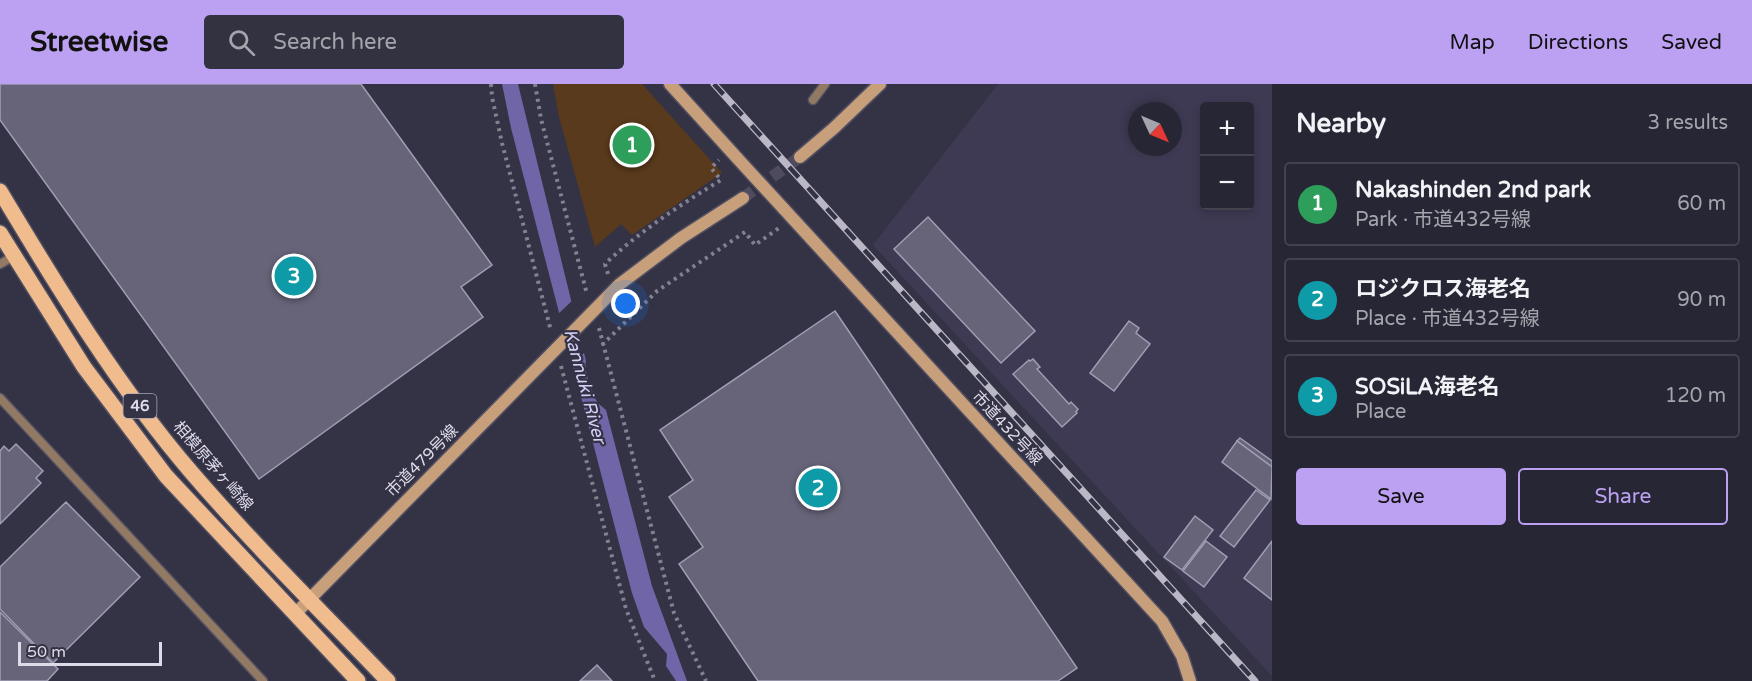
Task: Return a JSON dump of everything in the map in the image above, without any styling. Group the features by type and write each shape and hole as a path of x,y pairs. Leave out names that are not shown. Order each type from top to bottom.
{"main road":[{"name":"相模原茅ヶ崎線","path":"0,191 99,349 158,431 217,501 388,681"},
{"name":"46","path":"0,233 84,367 166,476 358,681"}],"street":[{"name":"市道432号線","path":"670,84 1162,621 1182,656 1190,681"},
{"path":"800,157 880,84"},
{"name":"市道479号線","path":"295,614 620,284 681,238 743,198"}],"lane":[{"path":"813,100 825,84"},
{"path":"0,264 14,256"},
{"path":"0,398 263,681"}],"path":[{"path":"491,84 502,143 551,330"},
{"path":"535,84 541,119 587,294"},
{"path":"608,274 605,264 622,248 677,207 721,180 711,168 719,160"},
{"path":"602,345 657,291 719,249 745,232 755,244 780,228"},
{"path":"599,328 674,613 706,681"},
{"path":"561,366 626,609 655,681"}],"shaded area":[{"path":"553,84 642,84 722,173 632,235 621,224 595,247 559,117"},
{"path":"998,84 1272,84 1272,676 873,245"}],"water":[{"name":"Kannuki River","path":"502,84 518,84 586,361 587,376 596,400 606,410 652,586 687,681 676,681 666,666 667,654 644,627 632,593 511,128"}],"pier":[{"path":"574,299 587,350 570,367 556,316"}],"building":[{"path":"0,84 361,84 492,265 461,287 483,317 259,479 0,120"},
{"path":"928,217 1035,331 1001,363 894,249"},
{"path":"835,311 1077,668 1058,681 758,681 679,564 703,547 669,497 693,480 660,430"},
{"path":"1129,321 1139,328 1136,333 1150,344 1114,391 1090,373"},
{"path":"1033,359 1040,367 1037,369 1069,404 1071,402 1078,409 1077,413 1062,427 1013,374"},
{"path":"1240,438 1272,461 1272,467 1237,441"},
{"path":"1237,441 1272,467 1271,499 1222,462"},
{"path":"16,444 43,471 36,478 41,483 0,524 0,451 4,446 9,451"},
{"path":"1256,490 1270,500 1234,547 1220,536"},
{"path":"66,502 140,577 53,663 0,609 0,567"},
{"path":"1195,516 1213,530 1182,570 1164,557"},
{"path":"1206,541 1227,557 1204,587 1183,571"},
{"path":"1272,541 1272,600 1244,578"},
{"path":"0,612 58,669 47,681 0,681"},
{"path":"597,665 612,681 580,681"}],"tunnel":[{"path":"743,198 800,157"}],"railway":[{"path":"714,84 1255,681"}],"place":[{"name":"Nakashinden 2nd park","path":"632,145"},
{"name":"SOSiLA海老名","path":"294,276"},
{"name":"ロジクロス海老名","path":"818,488"}]}
